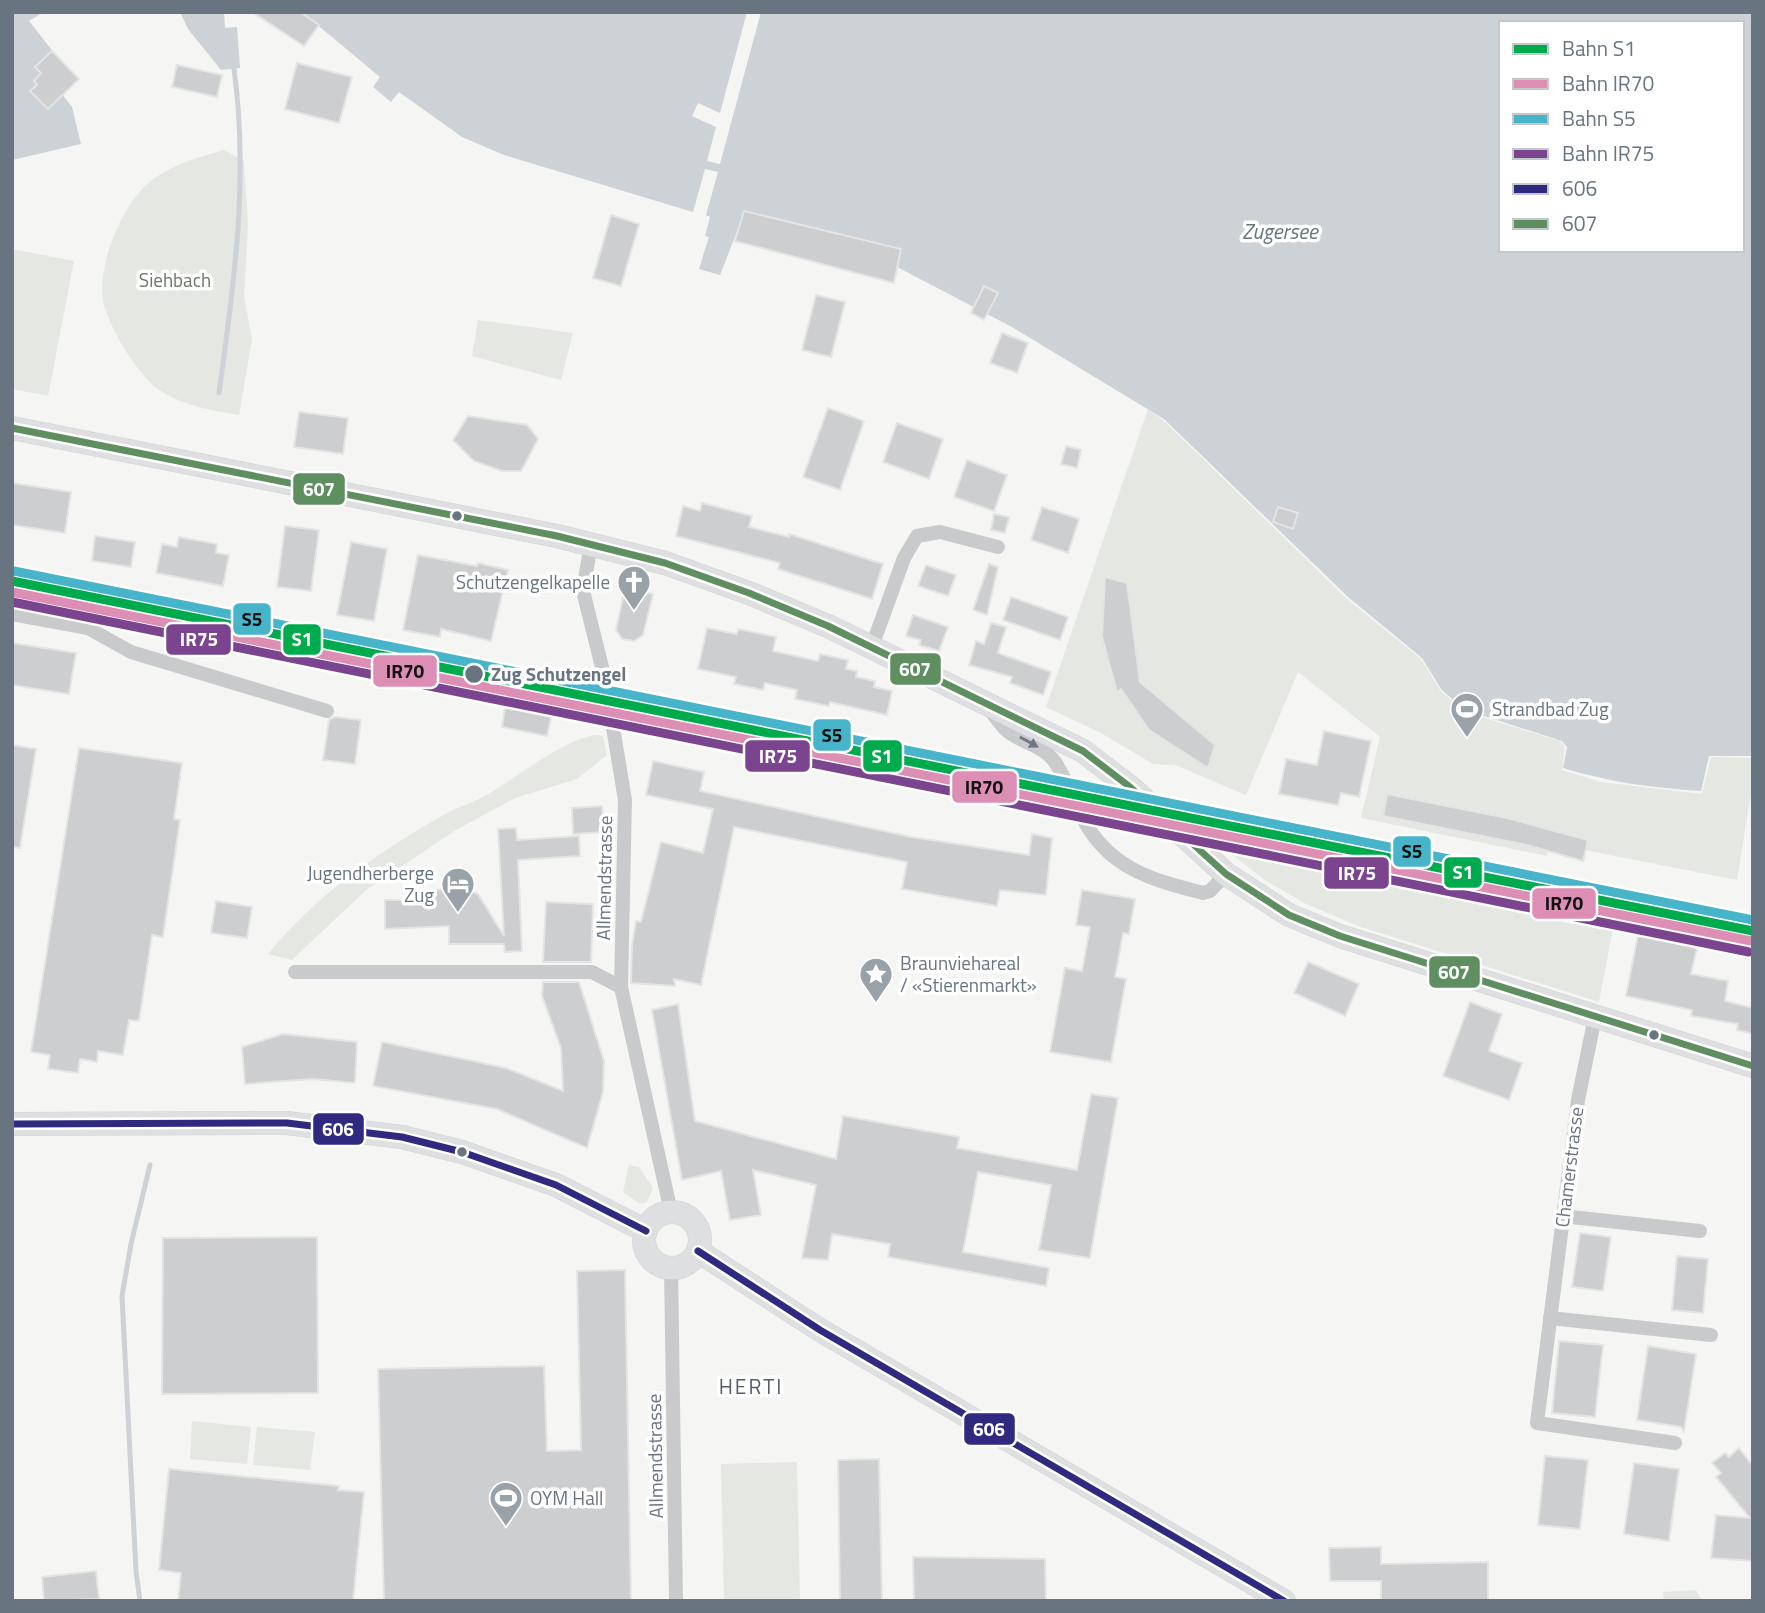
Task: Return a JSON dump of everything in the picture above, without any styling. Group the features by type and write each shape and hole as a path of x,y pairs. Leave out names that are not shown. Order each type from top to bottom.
{"main road":[{"path":"12,428 591,544 665,563 749,593 872,649 987,706 1044,730 1083,751 1146,801 1226,874 1289,915 1340,936 1753,1066"},
{"path":"12,1124 287,1123 402,1137 462,1152 556,1185 646,1231"},
{"path":"671,1212 686,1215 697,1227 698,1251 688,1264 671,1268 652,1259 645,1246 646,1231 658,1216 671,1212"},
{"path":"698,1251 820,1330 1284,1601"}],"street":[{"path":"872,649 904,558 917,536 940,531 998,547"},
{"name":"Allmendstrasse","path":"591,544 583,591 605,679 625,800 621,987 671,1212"},
{"path":"12,614 88,628 131,652 327,711"},
{"path":"987,706 1007,730 1046,752 1055,762 1089,829 1114,859 1146,877 1203,893 1210,891 1226,874"},
{"path":"295,972 592,972 621,987"},
{"name":"Chamerstrasse","path":"1595,1017 1577,1100 1537,1423 1675,1443"},
{"path":"1562,1216 1700,1231"},
{"name":"Allmendstrasse","path":"671,1268 676,1601"},
{"path":"1550,1318 1711,1335"}],"green space":[{"name":"Siehbach","path":"224,150 244,161 248,224 244,297 252,339 239,415 184,402 154,386 137,367 120,341 107,314 102,290 106,261 116,230 141,190 159,175 177,166"},
{"path":"12,249 74,261 48,396 12,389"},
{"path":"478,320 573,333 561,380 472,356"},
{"path":"1148,409 1163,420 1347,599 1421,659 1440,690 1452,701 1475,715 1560,741 1565,747 1562,770 1601,782 1702,794 1711,757 1753,758 1753,781 1737,880 1549,843 1547,856 1361,818 1380,737 1298,672 1246,795 1175,765 1153,764 1101,733 1046,707"},
{"path":"597,735 603,736 607,755 577,779 515,798 454,831 365,891 292,960 268,954 306,913 371,860 449,812 489,794 558,750"},
{"path":"1223,845 1614,923 1599,1002 1358,926 1304,903 1265,880"},
{"path":"629,1165 639,1167 653,1188 647,1202 640,1204 623,1192"},
{"path":"192,1421 251,1427 247,1464 190,1459"},
{"path":"257,1427 315,1432 310,1470 253,1465"},
{"path":"797,1462 800,1601 724,1601 721,1464"},
{"path":"1696,1590 1702,1601 1664,1601 1663,1592"}],"water":[{"path":"12,12 44,12 29,21 51,49 64,97 72,107 81,144 12,160"},
{"path":"180,12 224,12 225,28 237,27 240,68 221,70 188,29"},
{"name":"Zugersee","path":"302,12 1753,12 1753,756 1709,756 1701,791 1631,784 1563,768 1567,747 1562,741 1475,713 1453,700 1441,689 1422,658 1348,597 1164,419 1012,327 897,267 901,249 745,211 720,275 699,269 709,237 705,236 710,217 706,215 718,172 705,169 693,212 504,155 462,137 399,92 391,102 373,87 380,77"}],"pier":[{"path":"747,12 761,12 720,164 707,161 716,127 692,116 698,103 720,113"}],"building":[{"path":"252,12 300,12 319,25 304,46"},
{"path":"52,51 79,79 48,109 30,91 37,85 34,81 41,73 35,67"},
{"path":"297,63 352,77 339,123 285,109"},
{"path":"177,65 222,75 217,97 172,87"},
{"path":"744,211 901,249 894,283 735,241"},
{"path":"611,215 639,224 621,286 593,278"},
{"path":"984,286 998,293 984,320 971,313"},
{"path":"816,295 845,302 831,357 802,350"},
{"path":"1002,333 1028,343 1017,373 990,363"},
{"path":"828,408 864,421 840,490 803,477"},
{"path":"299,412 348,418 343,454 294,447"},
{"path":"468,416 527,425 538,439 521,471 502,471 474,461 453,440"},
{"path":"897,423 943,439 929,479 883,462"},
{"path":"1066,446 1081,450 1077,468 1061,464"},
{"path":"967,460 1007,475 994,511 954,497"},
{"path":"12,483 71,492 65,533 12,525"},
{"path":"702,503 752,516 749,527 789,537 789,534 883,564 872,599 778,569 780,563 676,536 683,506 700,511"},
{"path":"1042,507 1079,519 1068,553 1031,540"},
{"path":"1278,507 1298,513 1293,529 1273,522"},
{"path":"994,514 1009,517 1005,533 991,530"},
{"path":"285,526 319,530 311,591 277,587"},
{"path":"95,536 135,542 131,567 92,561"},
{"path":"179,537 217,544 216,553 229,555 223,586 156,573 162,544 177,547"},
{"path":"351,542 387,549 374,621 337,615"},
{"path":"418,555 508,570 491,641 441,629 440,637 403,630"},
{"path":"989,564 998,567 987,615 973,610"},
{"path":"926,565 956,575 948,596 918,586"},
{"path":"1105,577 1127,583 1140,682 1215,745 1208,768 1149,730 1121,689 1117,692 1102,637"},
{"name":"Schutzengelkapelle","path":"625,588 653,594 643,635 634,641 622,639 616,630"},
{"path":"1011,597 1068,617 1060,640 1003,620"},
{"path":"913,615 948,627 939,651 919,645 921,640 906,636"},
{"path":"991,623 1006,627 998,653 1051,672 1043,695 1010,683 1012,677 969,665 976,641 984,644"},
{"path":"707,628 737,634 738,629 776,637 773,651 818,661 820,654 848,660 846,669 857,671 856,677 875,681 874,687 892,691 887,715 830,702 829,706 795,699 797,690 765,683 763,690 734,684 736,677 698,669"},
{"path":"12,643 76,653 69,694 12,685"},
{"path":"506,700 553,709 547,736 502,727"},
{"path":"335,717 361,720 355,764 323,760 329,720"},
{"path":"1324,731 1371,741 1359,797 1341,793 1338,805 1279,794 1286,759 1317,765"},
{"path":"12,745 36,749 20,848 12,847"},
{"path":"79,748 182,763 174,819 180,820 163,937 152,935 139,1021 129,1020 123,1055 98,1051 97,1062 80,1059 78,1073 48,1069 50,1055 31,1052"},
{"path":"653,761 704,772 700,791 911,837 1029,855 1032,834 1052,838 1046,895 1000,890 997,906 902,889 907,862 734,827 701,985 674,979 675,986 631,983 636,921 641,922 661,842 703,853 713,809 646,795"},
{"path":"1387,794 1507,818 1588,840 1583,861 1527,845 1383,816"},
{"path":"602,806 604,832 573,834 572,808"},
{"path":"516,828 517,840 579,836 580,856 518,860 522,951 505,952 504,944 449,944 449,926 385,929 385,900 425,900 425,890 467,889 478,894 504,936 498,829"},
{"path":"1082,890 1135,899 1129,934 1123,933 1115,977 1126,979 1111,1062 1050,1052 1065,968 1082,971 1090,927 1076,925"},
{"path":"216,901 252,907 247,938 211,933"},
{"path":"546,902 593,904 591,962 543,962"},
{"path":"1638,935 1697,948 1691,974 1728,981 1725,1001 1753,1008 1753,1034 1737,1030 1738,1024 1691,1016 1692,1010 1626,996"},
{"path":"1308,962 1359,984 1345,1016 1294,993"},
{"path":"543,982 579,982 604,1061 603,1092 587,1148 497,1109 373,1086 382,1042 506,1068 563,1091 561,1048 542,996"},
{"path":"1470,1002 1502,1014 1489,1051 1522,1063 1509,1100 1443,1076"},
{"path":"678,1004 695,1121 836,1159 843,1116 959,1137 957,1148 1077,1170 1091,1094 1118,1098 1090,1258 1039,1250 1051,1185 978,1172 963,1252 1049,1268 1046,1286 888,1257 890,1244 832,1234 828,1260 802,1258 816,1185 753,1170 761,1215 730,1220 721,1171 682,1180 652,1010"},
{"path":"283,1034 357,1042 355,1083 313,1079 245,1084 242,1047"},
{"path":"1580,1233 1611,1237 1603,1291 1572,1287"},
{"path":"317,1237 318,1393 162,1394 163,1238"},
{"path":"1677,1256 1708,1259 1703,1313 1672,1310"},
{"name":"OYM Hall","path":"625,1270 631,1601 384,1601 378,1369 544,1366 547,1451 581,1450 577,1271"},
{"path":"1559,1341 1603,1345 1595,1417 1552,1413"},
{"path":"1648,1346 1696,1354 1684,1431 1681,1427 1637,1420"},
{"path":"1739,1448 1753,1466 1753,1561 1711,1558 1716,1515 1750,1518 1716,1477 1721,1473 1712,1463 1725,1453 1729,1457"},
{"path":"1545,1456 1588,1460 1580,1529 1538,1525"},
{"path":"879,1459 882,1601 840,1601 838,1460"},
{"path":"1634,1463 1679,1469 1669,1541 1624,1534"},
{"path":"169,1469 339,1486 338,1490 364,1492 353,1601 178,1601 181,1573 159,1570"},
{"path":"1381,1547 1381,1564 1488,1562 1488,1601 1381,1601 1381,1581 1330,1581 1329,1548"},
{"path":"913,1557 1045,1559 1046,1601 914,1601"},
{"path":"96,1571 99,1599 44,1601 42,1577"}],"waterway":[{"path":"219,393 230,312 240,190 234,69"},
{"path":"140,1601 136,1571 122,1296 150,1165"}],"rail line":[{"name":"S5","path":"14,571 1753,920"},
{"name":"S1","path":"12,581 1753,931"},
{"name":"IR70","path":"12,592 1751,941"},
{"name":"IR75","path":"12,602 1749,952"}],"transit line":[{"name":"607","path":"12,428 557,536 665,563 749,593 828,626 1083,751 1130,787 1226,874 1289,915 1340,936 1753,1066"},
{"name":"606","path":"12,1124 287,1123 402,1137 462,1152 556,1185 646,1231"},
{"name":"606","path":"698,1251 820,1330 1284,1601"}],"place":[{"name":"Schutzengelkapelle","path":"634,612"},
{"name":"Zug Schutzengel","path":"474,674"},
{"name":"Strandbad Zug","path":"1467,739"},
{"name":"Jugendherberge Zug","path":"458,914"},
{"name":"Braunviehareal / «Stierenmarkt»","path":"876,1004"},
{"name":"OYM Hall","path":"506,1528"}],"district":[{"name":"HERTI","path":"751,1387"}]}
